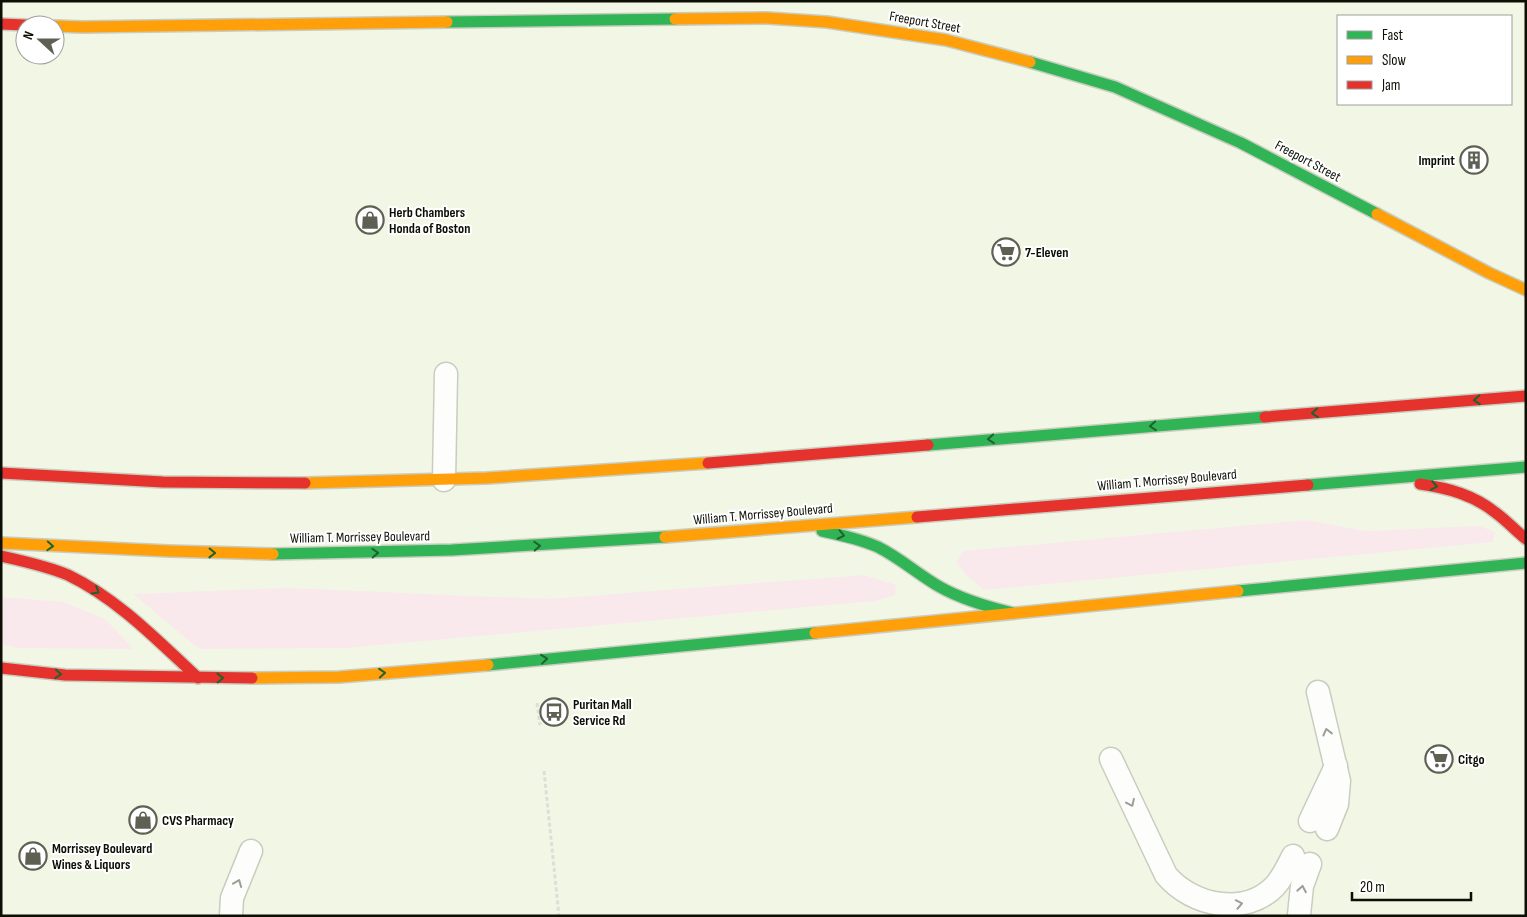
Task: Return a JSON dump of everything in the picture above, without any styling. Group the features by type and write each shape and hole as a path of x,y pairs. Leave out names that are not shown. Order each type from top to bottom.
{"main road":[{"name":"Freeport Street","path":"65,26 767,18 827,22 946,40 1013,56 1115,87 1241,143 1489,273 1526,290"},
{"path":"1,24 15,25"},
{"path":"1,473 86,478 286,483 444,480 658,467 1526,396"},
{"name":"William T. Morrissey Boulevard","path":"1,543 179,552 344,553 559,545 1526,467"},
{"path":"1351,480 1434,486 1469,495 1497,514 1526,539"},
{"path":"776,527 819,531 851,537 876,546 898,557 938,586 960,598 980,606 1013,613"},
{"path":"1,556 73,578 95,590 126,613 198,678"},
{"path":"4,670 65,675 198,678 339,677 442,669 1526,563"}],"lane":[{"path":"444,480 446,374"},
{"path":"1318,692 1336,766 1339,792 1335,810 1318,825"},
{"path":"1111,759 1166,875 1182,890 1214,904 1226,906 1239,905 1267,893 1301,860 1302,886 1299,915"},
{"path":"230,916 232,898 251,851"}],"path":[{"path":"538,703 540,725"},
{"path":"544,771 559,916"}],"shaded area":[{"path":"1306,520 1366,531 1479,526 1495,532 1493,542 984,590 966,575 956,561 963,551"},
{"path":"864,575 896,585 895,595 874,601 345,648 199,649 133,594 287,588 548,599"},
{"path":"1,597 64,602 105,619 133,649 18,648 1,644"}],"traffic: fast":[{"path":"447,22 675,19"},
{"path":"1030,62 1115,87 1241,143 1377,214"},
{"path":"928,445 1265,417"},
{"path":"1308,485 1526,467"},
{"path":"822,531 857,539 878,547 949,592 976,603 1013,613"},
{"path":"273,554 452,550 665,537"},
{"path":"1238,591 1526,563"},
{"path":"488,665 815,633"}],"traffic: slow":[{"path":"675,19 767,18 827,22 946,40 1030,62"},
{"path":"65,26 447,22"},
{"path":"1377,214 1489,273 1526,290"},
{"path":"305,483 487,478 708,463"},
{"path":"665,537 917,517"},
{"path":"1,543 273,554"},
{"path":"815,633 1238,591"},
{"path":"252,678 339,677 488,665"}],"traffic: jam":[{"path":"1,24 15,25"},
{"path":"1265,417 1526,396"},
{"path":"708,463 928,445"},
{"path":"1,473 163,482 305,483"},
{"path":"1420,484 1451,490 1479,501 1500,516 1526,539"},
{"path":"917,517 1308,485"},
{"path":"1,556 35,564 68,575 104,596 152,635 198,678"},
{"path":"1,668 65,675 252,678"}],"place":[{"name":"Imprint","path":"1474,160"},
{"name":"Herb Chambers Honda of Boston","path":"370,220"},
{"name":"7-Eleven","path":"1006,252"},
{"name":"Puritan Mall Service Rd","path":"554,712"},
{"name":"Citgo","path":"1439,759"},
{"name":"CVS Pharmacy","path":"143,820"},
{"name":"Morrissey Boulevard Wines & Liquors","path":"33,856"}]}
